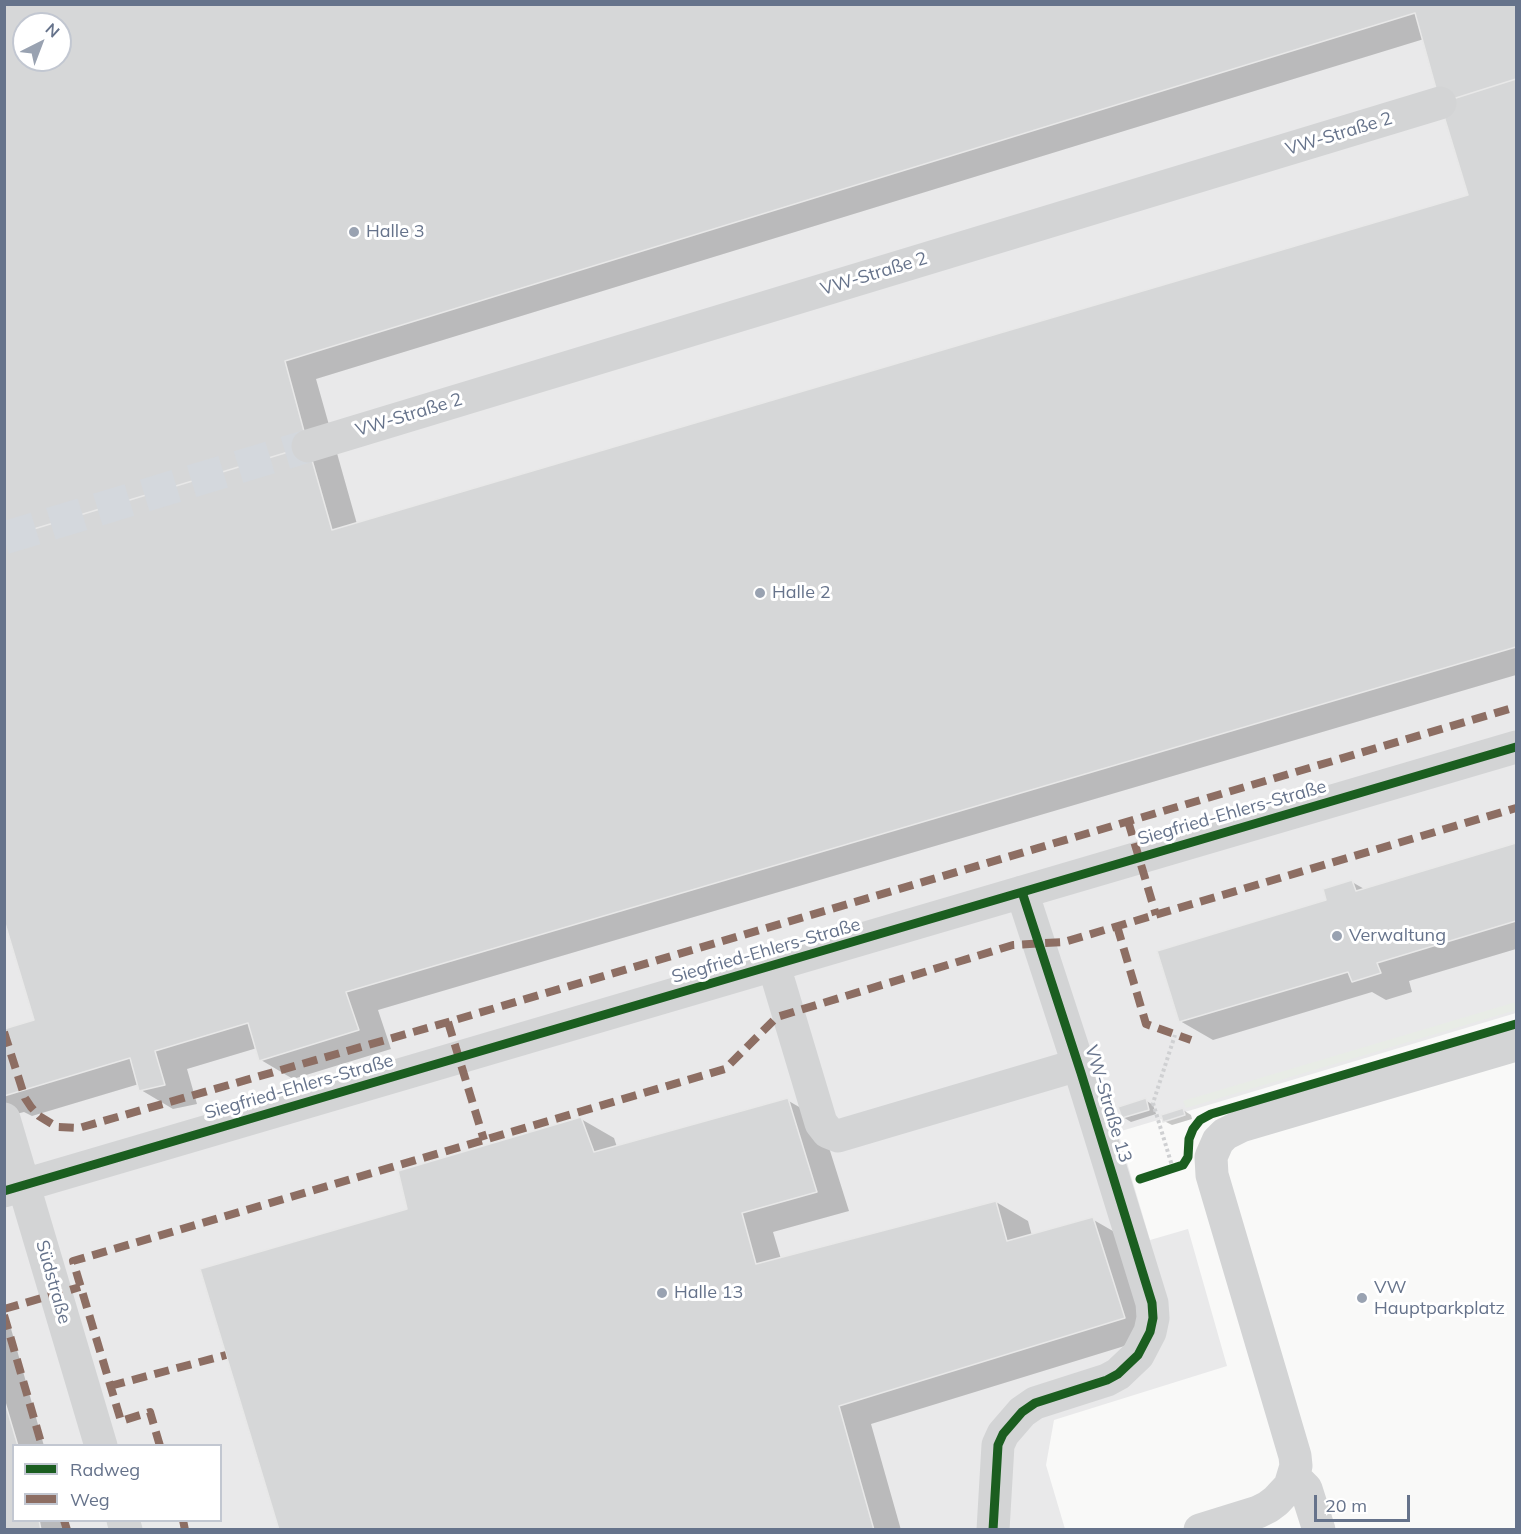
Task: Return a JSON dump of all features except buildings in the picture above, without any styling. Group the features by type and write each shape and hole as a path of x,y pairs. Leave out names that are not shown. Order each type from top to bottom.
{"street":[{"name":"VW-Straße 2","path":"308,446 1440,103"},
{"name":"Siegfried-Ehlers-Straße","path":"14,1188 1516,747"},
{"name":"VW-Straße 13","path":"993,1530 998,1445 1004,1434 1022,1412 1035,1403 1107,1380 1118,1374 1138,1355 1150,1332 1153,1317 1152,1303 1022,892"},
{"path":"774,966 821,1123 828,1132 838,1136 1078,1065"},
{"path":"1200,1530 1268,1508 1284,1494 1294,1477 1295,1456 1212,1175 1211,1157 1214,1149 1225,1134 1241,1126 1516,1045"},
{"name":"Südstraße","path":"4,1119 14,1188 100,1444"},
{"path":"1294,1477 1306,1489 1319,1530"}],"path":[{"path":"1173,1169 1153,1103 1175,1035"}],"shaded area":[{"path":"5,5 1516,5 1516,1013 1118,1132 1150,1240 1188,1229 1227,1366 1054,1420 1046,1465 1065,1529 5,1530"},
{"path":"1516,1002 1516,1010 1186,1108 1183,1101"}],"tunnel":[{"path":"4,538 308,446"}],"marked path":[{"path":"4,1032 25,1098 31,1107 39,1116 57,1127 79,1128 448,1022 1516,707"},
{"path":"159,1444 150,1412 121,1421 73,1261 725,1069 777,1017 1013,945 1064,942 1516,808"},
{"path":"1128,821 1156,915"},
{"path":"1117,926 1146,1024 1191,1040"},
{"path":"448,1022 484,1140"},
{"path":"4,1309 80,1287"},
{"path":"4,1315 41,1444"},
{"path":"110,1386 226,1355"},
{"path":"65,1522 67,1530"},
{"path":"183,1522 185,1530"}],"cycle path":[{"path":"4,1191 1516,747"},
{"path":"993,1530 998,1445 1003,1434 1022,1412 1035,1403 1107,1380 1118,1374 1138,1355 1150,1332 1153,1318 1152,1303 1022,892"},
{"path":"1140,1179 1183,1165 1188,1157 1189,1139 1193,1129 1200,1120 1211,1114 1516,1024"}],"place":[{"name":"Halle 3","path":"354,232"},
{"name":"Halle 2","path":"760,593"},
{"name":"Verwaltung","path":"1337,936"},
{"name":"Halle 13","path":"662,1293"},
{"name":"VW Hauptparkplatz","path":"1362,1298"}]}
